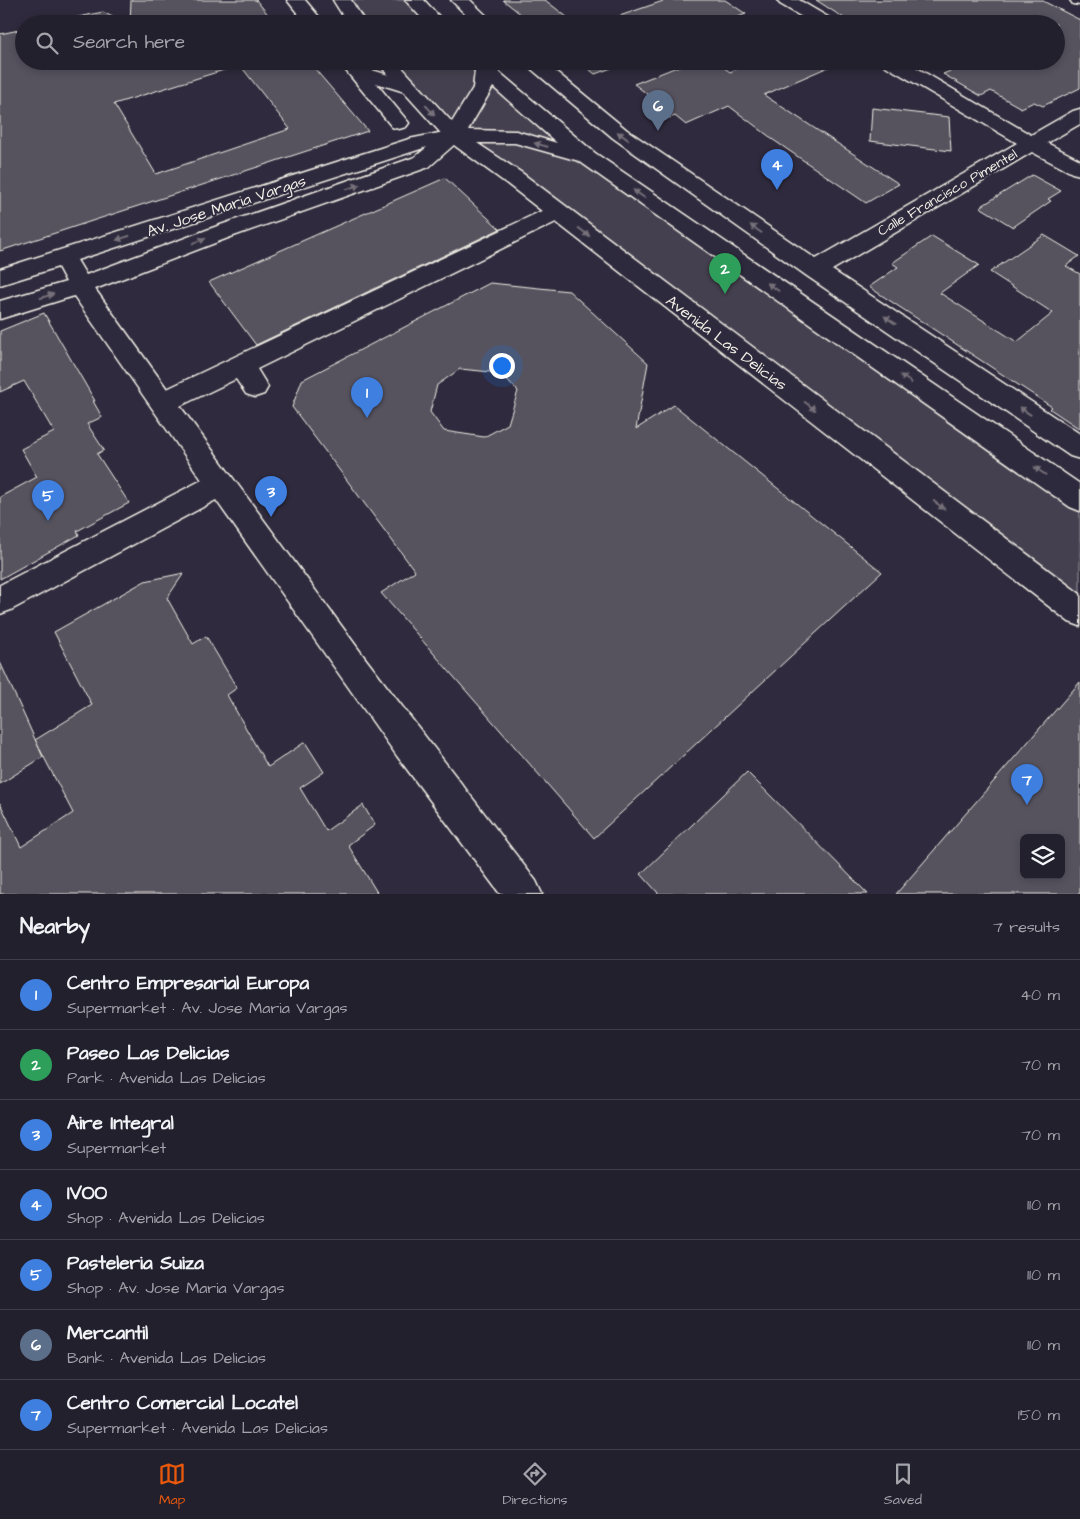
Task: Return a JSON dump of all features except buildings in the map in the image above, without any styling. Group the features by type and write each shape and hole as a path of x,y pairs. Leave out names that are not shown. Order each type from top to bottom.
{"street":[{"path":"296,0 308,15"},
{"path":"342,0 351,15"},
{"path":"414,0 428,15"},
{"path":"460,0 476,15"},
{"path":"786,0 811,15"},
{"path":"355,70 399,123"},
{"path":"363,70 408,87"},
{"name":"Avenida Las Delicias","path":"393,70 454,136 558,212 1080,612"},
{"path":"0,310 80,286 220,233 422,162 454,136 484,88 480,70"},
{"path":"484,70 588,158 1080,499"},
{"path":"542,70 620,134 815,270 1080,448"},
{"path":"906,70 1031,143 1080,168"},
{"name":"Calle Francisco Pimentel","path":"815,270 1080,115"},
{"name":"Av. Jose Maria Vargas","path":"0,277 416,143 454,136 516,137 588,158"},
{"path":"163,403 558,212"},
{"path":"64,257 80,286 220,484 430,775 523,894"},
{"path":"241,365 255,387"},
{"path":"0,600 220,484"}],"shaded area":[{"path":"342,0 414,0 428,15 351,15"},
{"path":"395,70 485,70 588,158 1080,498 1080,612 514,178"}],"place":[{"name":"Mercantil","path":"658,131"},
{"name":"IVOO","path":"777,190"},
{"name":"Paseo Las Delicias","path":"725,294"},
{"name":"Centro Empresarial Europa","path":"367,418"},
{"name":"Aire Integral","path":"271,517"},
{"name":"Pasteleria Suiza","path":"48,521"},
{"name":"Centro Comercial Locatel","path":"1027,805"}]}
